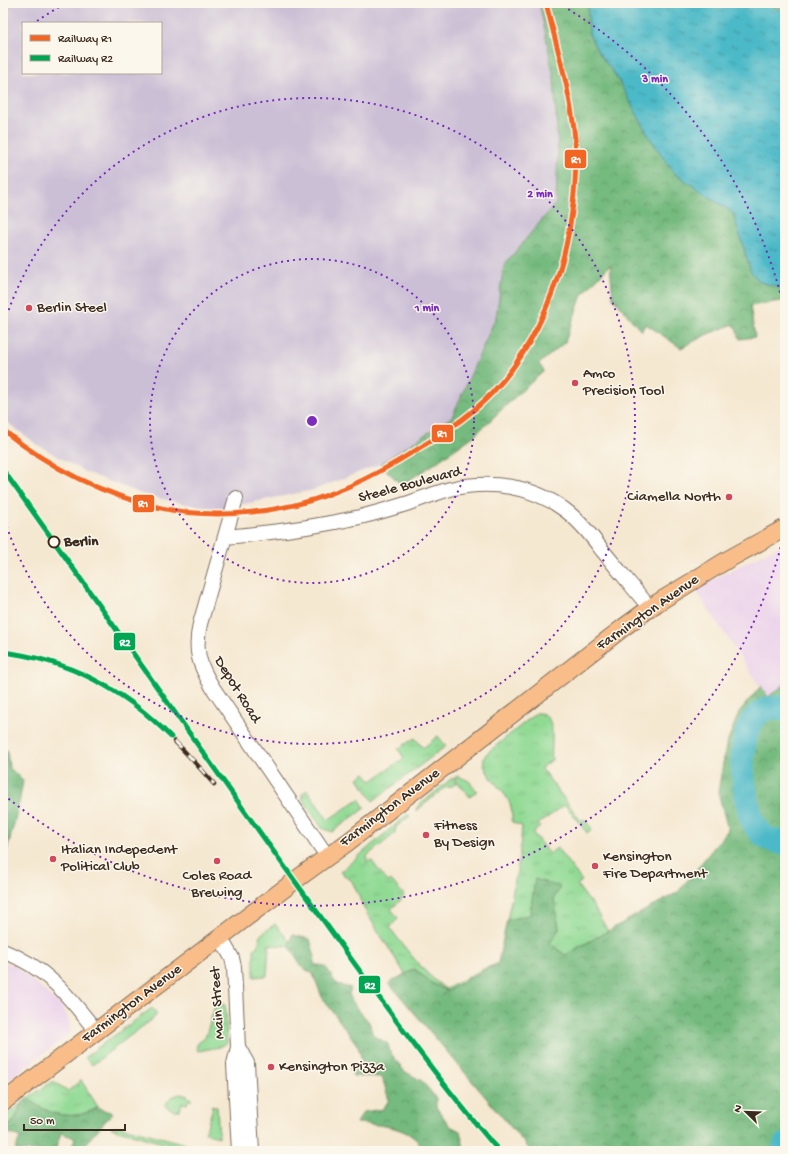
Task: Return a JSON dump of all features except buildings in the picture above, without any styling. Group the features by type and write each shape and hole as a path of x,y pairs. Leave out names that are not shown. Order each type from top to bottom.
{"main road":[{"name":"Farmington Avenue","path":"3,1102 327,856 348,842 650,608 726,560 785,528"}],"street":[{"name":"Steele Boulevard","path":"225,537 274,532 348,519 391,508 459,487 486,485 507,486 538,494 557,504 572,515 585,528 650,608"},
{"name":"Depot Road","path":"236,498 199,629 198,648 201,667 213,688 327,856"},
{"name":"Main Street","path":"220,937 232,958 238,1047 247,1063 242,1083 244,1121 252,1151"},
{"path":"3,951 19,957 51,978 96,1031"},
{"name":"Main Street","path":"239,1151 244,1121"}],"shaded area":[{"path":"3,3 539,3 554,78 558,149 556,203 504,265 496,317 452,417 380,464 314,490 218,509 190,505 145,495 85,472 36,444 3,419"},
{"path":"785,543 785,684 767,697 695,589"},
{"path":"3,962 15,966 61,1005 68,1018 70,1033 3,1084"}],"green space":[{"path":"539,3 591,3 588,8 589,34 598,52 616,76 650,138 673,172 733,213 751,272 760,282 785,289 785,302 781,301 750,306 755,337 740,339 734,324 710,333 681,348 646,324 641,331 613,298 610,265 582,295 565,342 539,364 544,371 475,435 401,485 380,464 452,417 496,317 504,265 556,203 558,149 554,78"},
{"path":"763,3 785,3 785,12"},
{"path":"785,684 785,1151 531,1151 389,983 414,969 430,982 447,991 498,963 507,920 530,915 535,879 560,887 554,899 559,929 550,943 565,955 678,892 728,830 718,792 726,746 739,712 761,686 768,697"},
{"path":"536,713 543,714 548,718 552,731 552,760 541,768 581,821 584,819 592,829 587,833 565,805 538,824 540,827 533,833 549,854 557,848 582,881 577,885 593,906 608,931 565,955 550,943 559,929 554,899 535,880 530,915 507,920 519,861 522,826 512,822 509,801 490,776 484,765 486,754"},
{"path":"438,736 446,746 373,801 358,778 365,773 372,781 404,758 398,749 415,738 423,748"},
{"path":"3,750 7,750 9,767 23,781 18,809 3,865"},
{"path":"458,776 469,781 477,791 470,797 454,778"},
{"path":"452,778 456,783 451,787 446,787 416,811 417,807"},
{"path":"307,790 328,820 359,799 365,808 332,832 322,828 303,800 302,794"},
{"path":"408,814 410,816 396,827 393,835 367,856 367,863 371,860 388,882 391,880 404,895 402,899 391,909 398,918 390,928 416,961 438,983 446,989 485,968 492,966 447,991 430,982 415,969 405,974 366,912 352,881 340,872"},
{"path":"275,924 290,942 289,946 269,945 267,976 254,977 254,949 257,947 260,940 259,936"},
{"path":"292,935 310,939 315,957 315,965 324,966 338,984 351,988 349,994 355,1006 369,1022 373,1035 388,1044 390,1052 404,1071 422,1081 436,1098 436,1107 450,1126 460,1131 464,1148 467,1151 423,1151 419,1143 412,1136 395,1128 357,1123 363,1112 383,1109 389,1100 382,1077 353,1076 350,1068 362,1067 358,1046 322,997 313,974 300,966 300,963 289,946"},
{"path":"220,1003 225,1005 226,1010 227,1043 220,1047 198,1051 196,1047 198,1043 205,1038 215,1006"},
{"path":"152,1008 156,1012 156,1016 92,1065 85,1057"},
{"path":"81,1080 98,1107 89,1112 71,1115 53,1113 44,1109 28,1098 53,1081 68,1091"},
{"path":"181,1094 188,1096 192,1100 188,1100 187,1104 182,1103 180,1110 175,1111 166,1107 167,1102 171,1098"},
{"path":"28,1098 44,1109 62,1115 89,1112 98,1107 113,1113 92,1136 82,1150 72,1147 75,1138 61,1133 55,1151 15,1151 20,1137 3,1131 3,1129 12,1124 21,1104"},
{"path":"21,1104 15,1119 11,1124 3,1129 3,1118"},
{"path":"212,1105 217,1107 219,1137 205,1133 213,1107 211,1107"},
{"path":"119,1126 186,1144 185,1149 190,1151 182,1151 179,1148 111,1128"}],"water":[{"path":"591,3 763,3 785,12 785,289 760,282 751,272 733,213 673,172 650,138 616,76 598,52 589,34 588,8"}],"waterway":[{"path":"785,708 767,709 761,712 753,720 744,742 743,756 744,782 750,815 754,824 760,833 774,841 785,843"},
{"path":"783,1151 785,1145"}],"railway":[{"path":"3,430 58,468 118,496 161,508 182,512 226,514 294,505 347,487 370,477 403,458 442,434 468,415 505,379 536,330 558,276 569,230 574,199 576,168 575,139 567,88 546,3"},
{"path":"3,652 37,658 68,668 96,681 122,696 169,736 214,784"}],"rail line":[{"name":"R1","path":"3,430 58,468 118,496 161,508 182,512 226,514 294,505 347,487 370,477 403,458 442,434 468,415 505,379 536,330 558,276 569,230 574,199 576,168 575,139 567,88 546,3"},
{"name":"R2","path":"3,470 379,997 449,1091 499,1151"},
{"name":"R2","path":"3,652 50,662 73,670 94,680 134,705 171,737"}],"place":[{"name":"Berlin Steel","path":"29,308"},
{"name":"Amco Precision Tool","path":"575,383"},
{"name":"Ciamella North","path":"729,497"},
{"name":"Berlin","path":"54,542"},
{"name":"Fitness By Design","path":"426,835"},
{"name":"Italian Indepedent Political Club","path":"53,859"},
{"name":"Coles Road Brewing","path":"217,861"},
{"name":"Kensington Fire Department","path":"595,866"},
{"name":"Kensington Pizza","path":"271,1067"}]}
